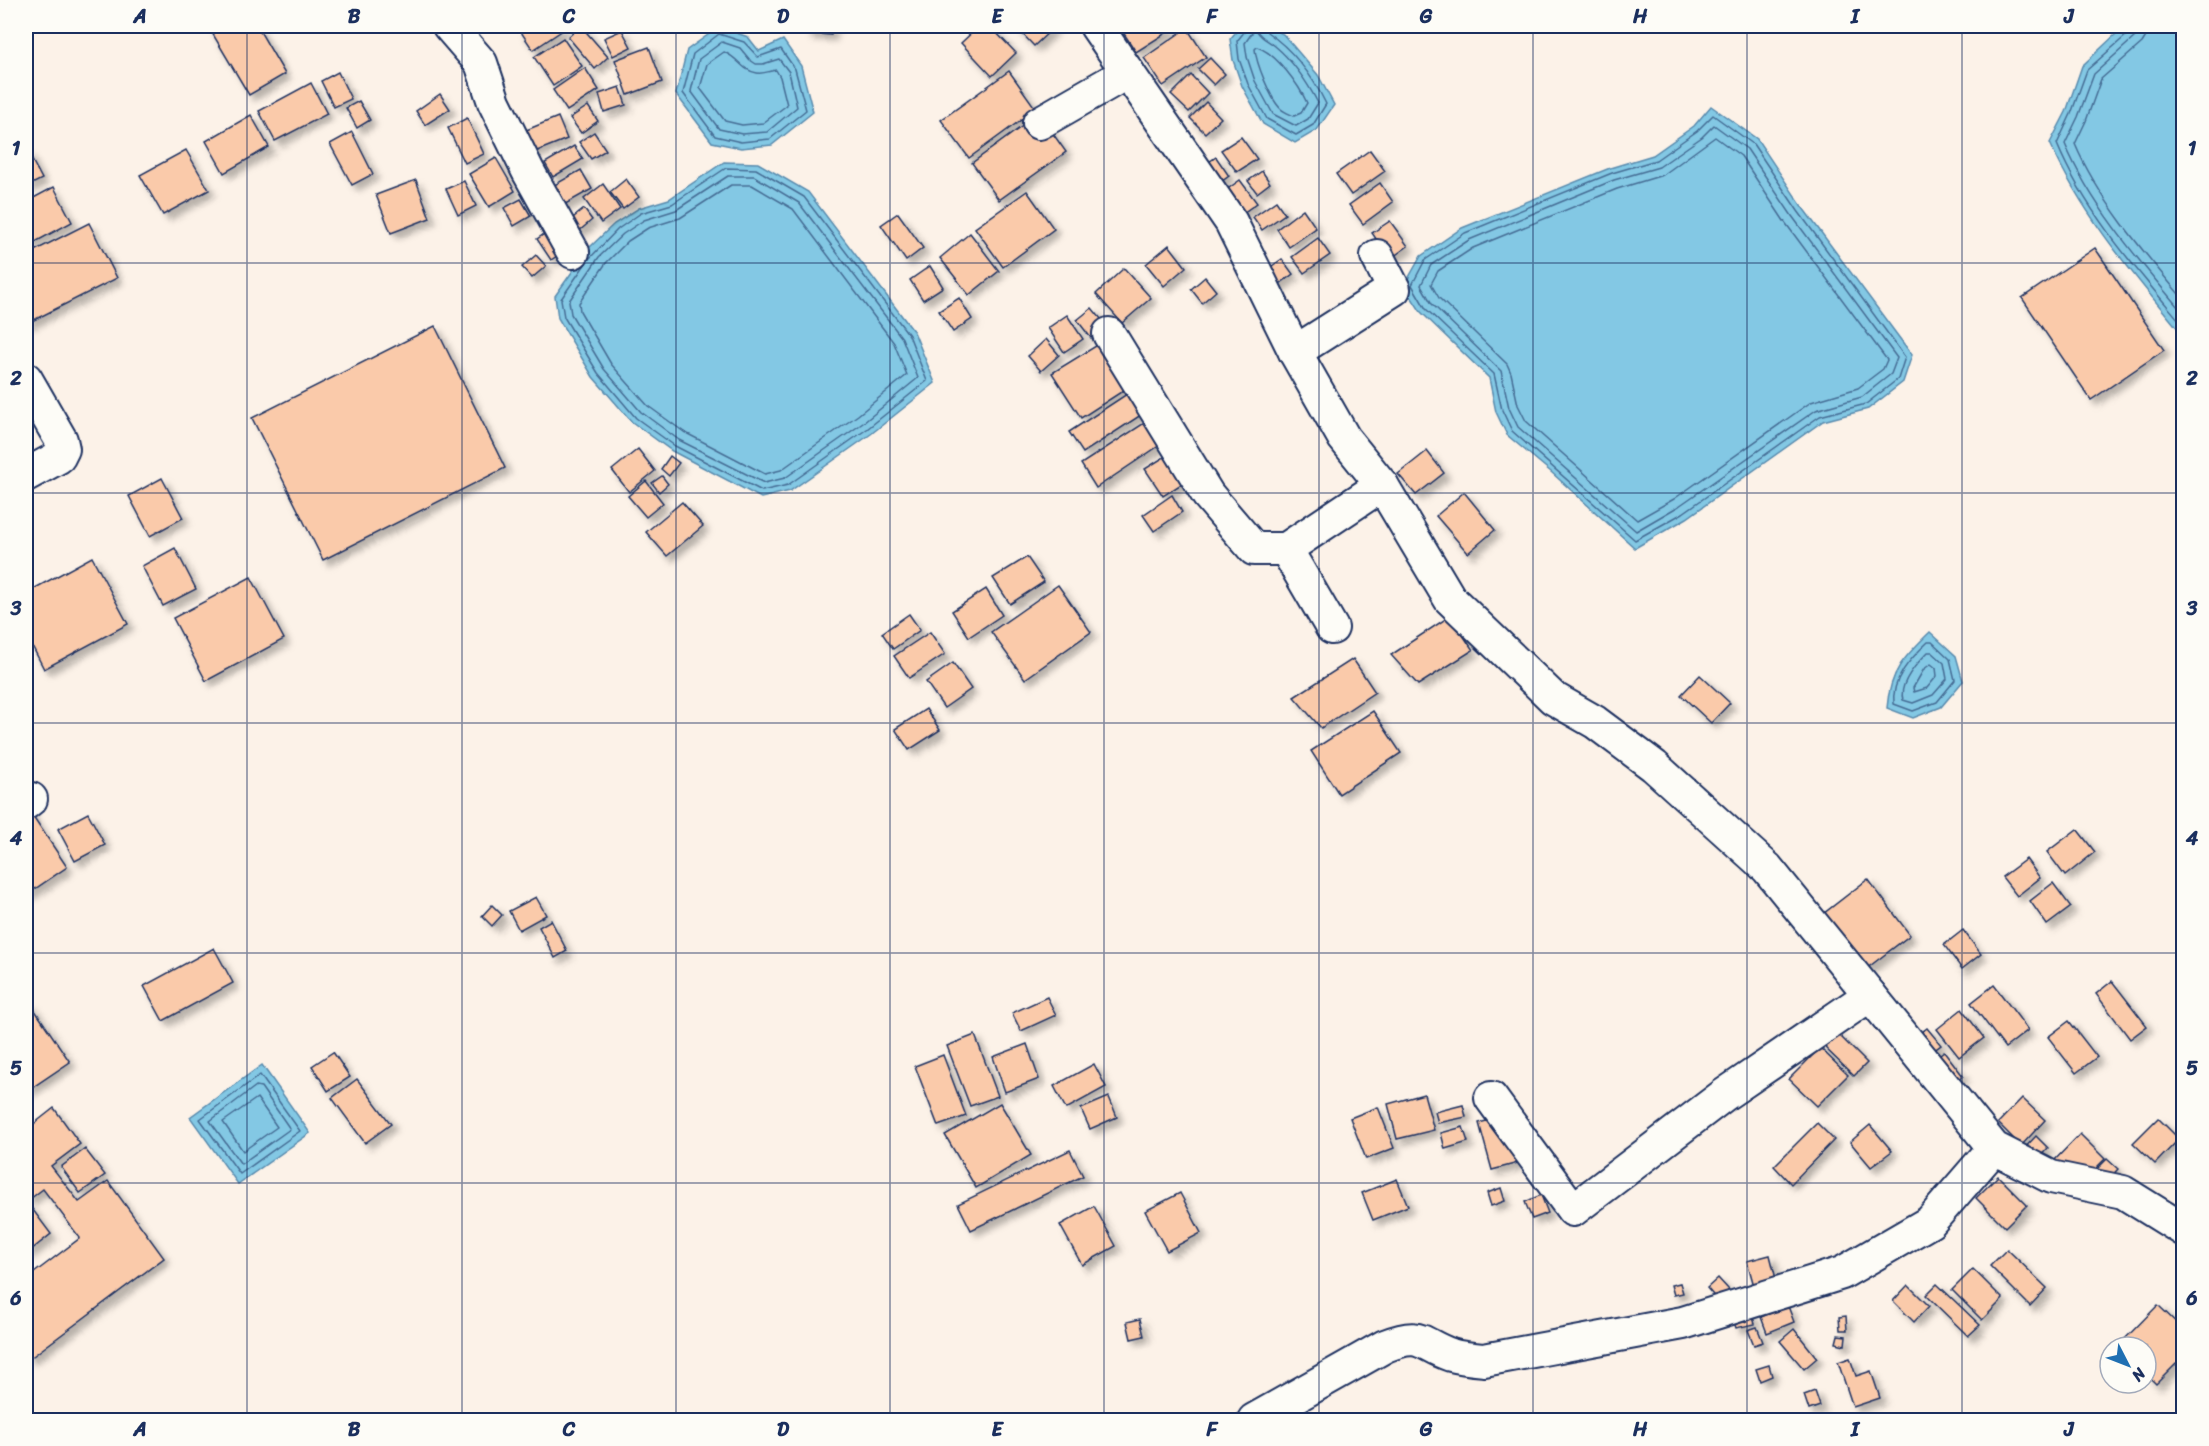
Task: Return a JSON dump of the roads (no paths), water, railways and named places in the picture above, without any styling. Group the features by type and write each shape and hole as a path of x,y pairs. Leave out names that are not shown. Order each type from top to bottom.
{"street":[{"path":"449,26 481,63 494,102 523,162 573,252"},
{"path":"1096,26 1231,222 1295,352 1344,438 1382,484 1450,598 1553,698 1595,722 1654,766 1767,868 1994,1148 2051,1177 2123,1192 2184,1230"},
{"path":"1039,123 1128,72"},
{"path":"1295,352 1394,289 1377,256"},
{"path":"1109,334 1208,495 1254,549 1286,549 1382,484"},
{"path":"26,379 61,440 63,449 59,457 26,475"},
{"path":"1286,549 1332,628"},
{"path":"1491,1098 1573,1210 1724,1095 1870,995"},
{"path":"1254,1420 1385,1346 1401,1340 1417,1338 1452,1355 1484,1360 1683,1323 1842,1273 1930,1222 1994,1148"}],"water":[{"path":"1241,26 1266,26 1283,34 1318,75 1334,105 1317,130 1295,143 1263,124 1242,86 1233,60 1230,39"},
{"path":"2129,26 2177,26 2183,32 2183,335 2093,220 2050,143 2066,112 2082,66 2117,33"},
{"path":"719,27 748,37 759,51 783,40 801,66 813,112 772,145 741,148 712,142 676,94 687,50"},
{"path":"1711,106 1757,139 1803,208 1912,355 1903,382 1868,409 1823,421 1687,518 1635,548 1507,435 1496,412 1489,378 1421,312 1404,286 1421,256 1462,228 1610,168 1653,155 1694,126"},
{"path":"724,162 758,163 808,192 914,332 935,383 871,434 790,491 761,498 672,451 632,422 593,377 558,318 555,296 589,248 614,224 639,208 669,199"},
{"path":"1930,632 1956,656 1963,681 1941,707 1913,718 1887,708 1891,684 1906,657"},
{"path":"262,1065 310,1133 238,1184 190,1117"}]}
